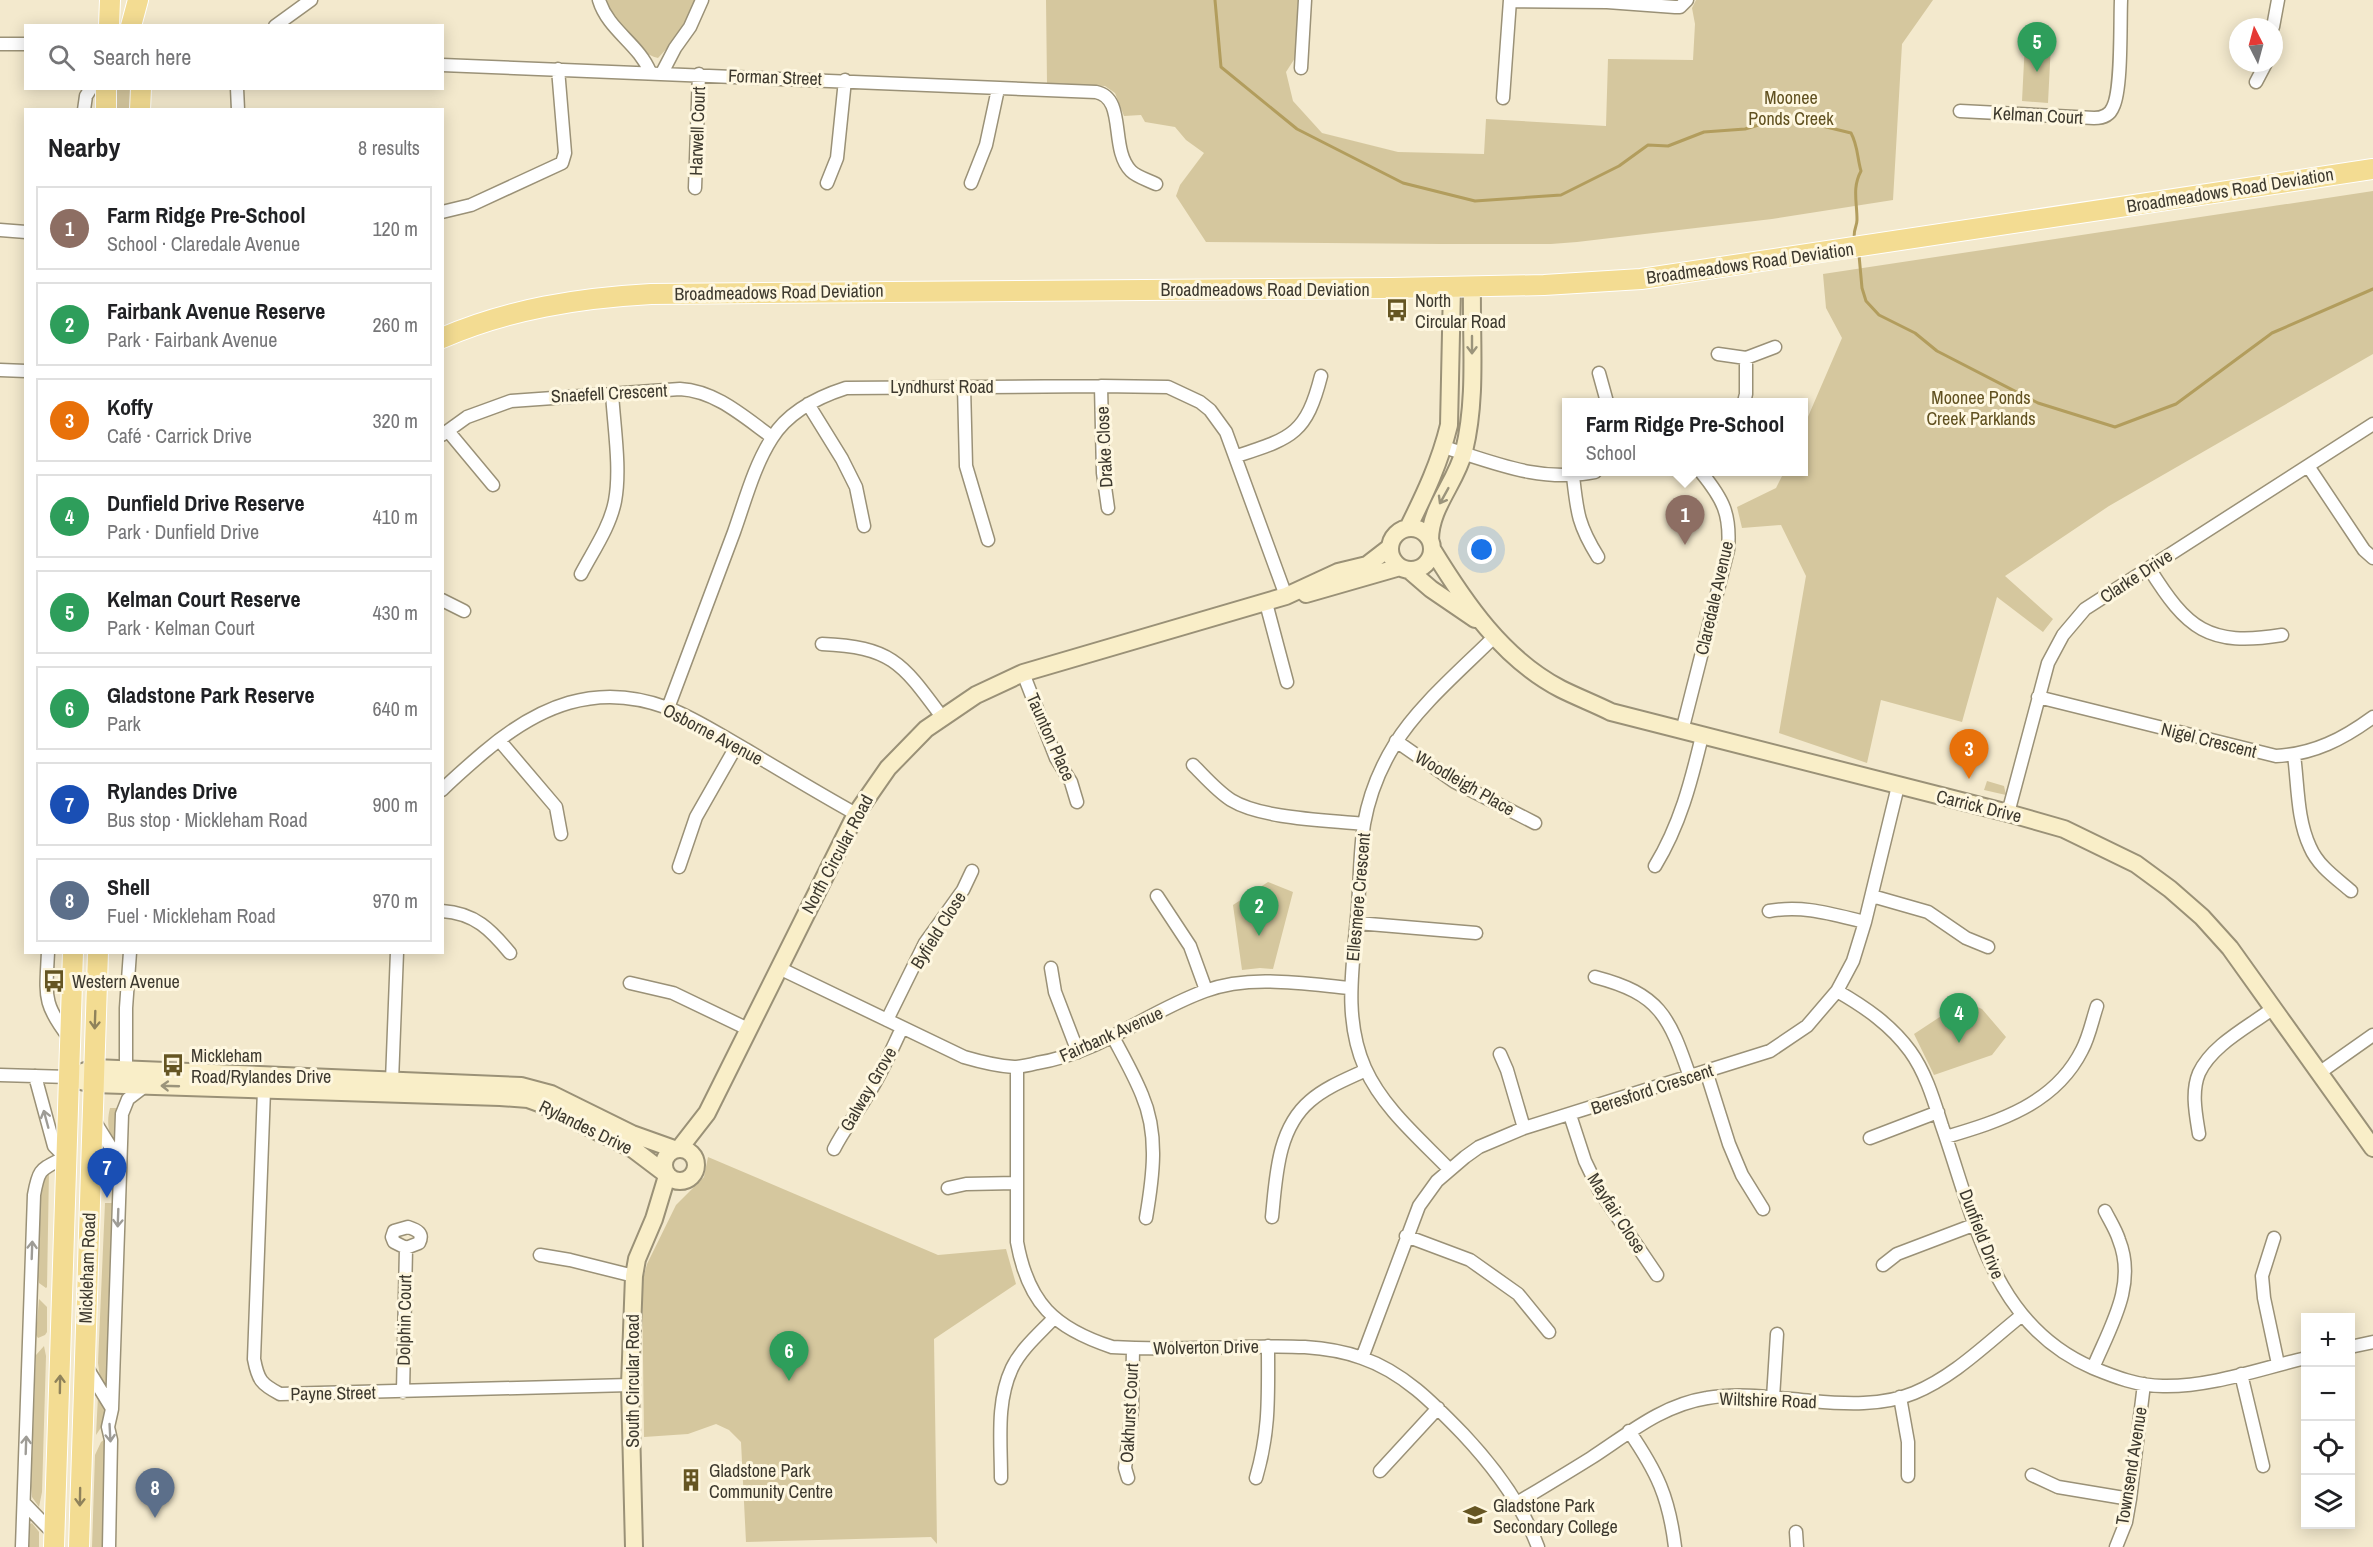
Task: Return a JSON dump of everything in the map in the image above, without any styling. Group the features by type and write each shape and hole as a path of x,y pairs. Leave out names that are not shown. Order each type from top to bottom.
{"main road":[{"path":"109,24 110,0"},
{"path":"132,24 138,0"},
{"path":"144,24 145,0"},
{"path":"105,108 106,90"},
{"path":"140,108 141,90"},
{"name":"Broadmeadows Road Deviation","path":"444,337 513,313 552,304 651,294 1452,287 1641,279 2373,169"},
{"name":"Mickleham Road","path":"54,1540 73,954"},
{"name":"Mickleham Road","path":"80,1547 98,954"}],"street":[{"path":"277,24 311,0"},
{"path":"600,0 608,19 656,73 690,27 702,0"},
{"path":"1301,68 1305,0"},
{"path":"1503,98 1510,1 1606,2 1675,8 1688,0"},
{"name":"Kelman Court","path":"1960,111 2100,118 2113,108 2117,97 2121,0"},
{"path":"2275,18 2278,0"},
{"path":"0,44 24,44"},
{"name":"Forman Street","path":"444,65 1096,92 1107,96 1114,109 1117,138 1125,164 1132,172 1156,184"},
{"path":"444,212 471,205 562,163 566,153 558,69"},
{"path":"2256,82 2261,72"},
{"name":"Harwell Court","path":"695,188 699,74"},
{"path":"827,183 837,158 844,80"},
{"path":"971,183 986,145 998,89"},
{"path":"84,108 86,96 90,90"},
{"path":"237,90 238,108"},
{"path":"0,230 24,232"},
{"path":"1431,544 1421,530 1408,528 1396,533 1389,548 1392,559 1404,569 1416,570 1428,562 1431,544 1430,527 1433,515 1453,480 1463,453 1470,419 1472,286"},
{"path":"1408,528 1423,501 1444,447 1449,425 1452,287"},
{"path":"1718,354 1746,358 1775,347"},
{"path":"1745,398 1746,358"},
{"path":"0,370 24,371"},
{"path":"1450,372 1472,371"},
{"path":"1599,374 1606,398"},
{"path":"1237,456 1278,441 1296,430 1314,404 1321,376"},
{"path":"964,386 966,466 988,540"},
{"name":"Drake Close","path":"1101,386 1103,473 1108,508"},
{"name":"Lyndhurst Road","path":"668,708 753,478 772,437 808,404 846,388 1168,387 1192,397 1210,410 1219,421 1237,456 1287,596"},
{"name":"Snaefell Crescent","path":"445,433 467,417 512,401 680,389 704,393 772,437"},
{"path":"581,574 604,530 615,502 612,393"},
{"path":"808,404 843,459 856,487 864,526"},
{"name":"Clarke Drive","path":"2008,813 2048,663 2063,635 2085,609 2373,423"},
{"path":"445,433 493,485"},
{"path":"1444,447 1522,471 1554,477 1573,476 1579,519 1584,534 1598,557"},
{"path":"2308,466 2364,550 2373,558"},
{"name":"Claredale Avenue","path":"1682,731 1728,550 1729,534 1723,500 1705,476"},
{"name":"Carrick Drive","path":"1431,544 1481,622 1494,637 1514,655 1560,688 1611,712 2064,829 2136,864 2202,916 2230,948 2373,1148"},
{"name":"North Circular Road","path":"695,1160 707,1113 856,814 874,786 895,760 942,717 976,694 1023,673 1287,596 1338,572 1367,565 1389,548"},
{"path":"2149,568 2169,600 2181,613 2212,634 2239,640 2282,635"},
{"name":"Carrick Drive","path":"1404,569 1481,622"},
{"name":"North Circular Road","path":"1287,596 1332,588 1364,576 1404,569"},
{"path":"1431,589 1448,573"},
{"path":"444,601 464,611"},
{"path":"1266,603 1287,682"},
{"name":"Ellesmere Crescent","path":"1449,1170 1388,1106 1366,1070 1352,1025 1351,988 1364,824 1376,783 1396,741 1416,716 1494,637"},
{"path":"822,644 861,647 891,659 910,675 942,717"},
{"name":"Taunton Place","path":"1023,673 1056,758 1071,782 1077,802"},
{"name":"Nigel Crescent","path":"2038,697 2277,756 2294,755 2319,749 2348,735 2373,717"},
{"name":"Osborne Avenue","path":"444,788 499,740 517,726 539,714 582,700 616,698 668,708 856,814"},
{"path":"1655,866 1678,822 1702,736"},
{"path":"499,740 556,807 561,834"},
{"name":"Woodleigh Place","path":"1396,741 1455,782 1535,823"},
{"path":"679,867 696,817 737,745"},
{"path":"2294,755 2300,814 2310,847 2324,867 2351,891"},
{"path":"1193,765 1219,790 1245,806 1274,814 1364,824"},
{"name":"Beresford Crescent","path":"1362,1358 1419,1206 1449,1170 1479,1147 1524,1128 1770,1051 1807,1026 1837,991 1853,961 1872,896 1898,786"},
{"name":"Byfield Close","path":"887,1020 925,943 963,890 972,871"},
{"path":"1156,896 1190,946 1206,990"},
{"path":"1872,896 1928,912 1966,938 1988,947"},
{"path":"1769,911 1805,908 1865,922"},
{"path":"444,911 461,914 483,924 510,954"},
{"path":"1357,923 1476,933"},
{"path":"48,954 46,998 49,1010 70,1039"},
{"path":"126,1070 126,1008 130,954"},
{"path":"392,1087 397,954"},
{"name":"Fairbank Avenue","path":"779,968 964,1057 988,1064 1017,1067 1053,1061 1078,1052 1206,990 1242,983 1270,982 1351,988"},
{"path":"1050,968 1055,992 1078,1052"},
{"path":"1594,977 1617,982 1643,994 1655,1005 1668,1020 1690,1077"},
{"path":"630,983 673,993 748,1029"},
{"name":"Dunfield Drive","path":"1837,991 1869,1010 1911,1052 1924,1076 1938,1112 1991,1266 2021,1316 2046,1341 2072,1359 2113,1377 2163,1386 2192,1384 2301,1359"},
{"path":"1946,1137 1984,1126 2037,1102 2060,1082 2076,1062 2084,1048 2097,1006"},
{"path":"2199,1134 2195,1106 2198,1074 2210,1056 2272,1009"},
{"name":"Galway Grove","path":"834,1149 847,1124 886,1064 902,1028"},
{"path":"2319,1072 2373,1035"},
{"path":"1113,1037 1143,1095 1150,1119 1154,1152 1146,1218"},
{"path":"1500,1054 1524,1128"},
{"name":"Wolverton Drive","path":"1017,1067 1017,1242 1021,1267 1034,1296 1053,1318 1084,1338 1112,1347 1291,1346 1329,1350 1362,1358 1404,1380 1438,1408 1471,1443 1517,1503 1538,1547"},
{"name":"Rylandes Drive","path":"94,1076 126,1070 264,1083"},
{"path":"1272,1217 1278,1165 1287,1131 1296,1115 1309,1102 1329,1088 1366,1070"},
{"path":"1706,1071 1729,1144 1742,1175 1763,1209"},
{"path":"0,1074 35,1077 94,1076"},
{"name":"Rylandes Drive","path":"94,1076 145,1086 264,1083 392,1087 518,1098 567,1109 646,1140 677,1149"},
{"path":"22,1547 34,1195 37,1175 43,1169 65,1157 54,1146 35,1077"},
{"name":"Payne Street","path":"264,1083 254,1359 257,1374 263,1385 280,1394 630,1385"},
{"name":"Mickleham Road","path":"109,1547 111,1440 108,1427 112,1409 123,1106 132,1094 145,1086"},
{"name":"Rylandes Drive","path":"567,1109 633,1149 671,1177"},
{"path":"1870,1138 1938,1112"},
{"name":"North Circular Road","path":"677,1149 707,1113"},
{"name":"Mayfair Close","path":"1570,1115 1585,1161 1599,1190 1658,1275"},
{"path":"92,1118 120,1162"},
{"path":"677,1149 689,1152 695,1160 693,1174 671,1177 664,1160 677,1149"},
{"name":"South Circular Road","path":"634,1547 630,1385 634,1276 637,1258 671,1177"},
{"path":"948,1188 966,1184 1016,1183"},
{"path":"2092,1368 2121,1302 2126,1278 2120,1241 2105,1211"},
{"path":"1883,1265 1897,1254 1976,1224"},
{"path":"1406,1236 1470,1260 1518,1294 1549,1332"},
{"path":"2274,1238 2262,1276 2264,1298 2278,1364"},
{"name":"Dolphin Court","path":"403,1392 406,1248"},
{"path":"540,1255 634,1276"},
{"name":"Wiltshire Road","path":"1517,1503 1629,1431 1665,1411 1708,1397 1773,1398 1841,1403 1879,1402 1914,1393 1951,1373 2021,1316"},
{"path":"1002,1478 1001,1415 1005,1388 1013,1366 1053,1318"},
{"path":"1773,1398 1777,1334"},
{"path":"2355,1346 2373,1342"},
{"path":"1256,1478 1265,1448 1268,1422 1268,1346"},
{"name":"Oakhurst Court","path":"1128,1478 1125,1461 1132,1409 1133,1348"},
{"path":"84,1362 112,1409"},
{"path":"2241,1374 2263,1466"},
{"name":"Townsend Avenue","path":"2116,1547 2126,1522 2130,1499 2144,1384"},
{"path":"1899,1397 1908,1442 1908,1476"},
{"path":"1380,1471 1438,1408"},
{"path":"1629,1431 1658,1478 1666,1497 1675,1547"},
{"path":"2032,1475 2058,1487 2130,1499"},
{"path":"24,1503 54,1540"},
{"path":"1796,1532 1797,1547"}],"green space":[{"path":"604,0 697,0 683,31 658,58 641,50 633,42 619,25"},
{"name":"Moonee Ponds Creek","path":"1046,0 1298,0 1295,58 1286,72 1293,101 1322,133 1398,152 1484,154 1486,119 1606,126 1608,59 1693,60 1695,24 1692,8 1696,0 1933,0 1902,44 1893,200 1772,219 1577,242 1441,244 1206,242 1176,196 1180,185 1204,153 1186,140 1175,127 1145,122 1141,115 1124,116 1115,93 1105,86 1047,83"},
{"path":"2025,42 2051,43 2048,103 2022,101"},
{"path":"113,90 135,90 134,108 112,108"},
{"name":"Moonee Ponds Creek Parklands","path":"2373,191 2373,354 2109,506 2005,576 2053,619 2043,632 1997,597 1962,722 1881,700 1867,763 1779,733 1806,576 1781,525 1742,528 1737,507 1776,488 1782,476 1808,476 1808,417 1842,338 1826,308 1823,274"},
{"path":"1987,781 2004,786 2006,795 1984,790"},
{"path":"1268,882 1293,892 1273,969 1242,970 1233,905"},
{"path":"1964,1001 1982,1009 2006,1037 1992,1055 1934,1075 1914,1034"},
{"path":"110,1108 119,1108 116,1144 108,1127"},
{"path":"108,1156 114,1170 115,1185 106,1184"},
{"path":"708,1157 938,1255 1006,1249 1016,1284 934,1339 937,1544 931,1537 746,1542 741,1442 729,1430 716,1424 688,1434 644,1437 642,1283 647,1264 676,1205 704,1177"},
{"path":"49,1171 46,1288 39,1283 38,1277 41,1188"},
{"path":"105,1203 115,1203 108,1392 100,1378 98,1363"},
{"path":"39,1299 47,1307 47,1332 38,1338 36,1335"},
{"path":"44,1346 46,1356 42,1492 39,1507 32,1497 31,1486 36,1355"},
{"path":"98,1396 104,1406 106,1420 96,1435"},
{"path":"105,1439 103,1547 92,1547 95,1455 101,1442"},
{"path":"32,1523 39,1532 39,1547 29,1547 30,1524"}],"waterway":[{"name":"Moonee Ponds Creek","path":"1215,0 1221,67 1297,129 1403,183 1475,201 1561,195 1619,166 1648,145 1668,146 1704,132 1745,129 1769,122 1810,123 1851,133 1853,138 1861,171 1856,189 1855,240"},
{"name":"Moonee Ponds Creek","path":"1859,255 1862,288 1866,301 1879,315 1915,333 1937,351 2038,403 2115,427 2176,404 2272,333 2373,289"}],"place":[{"name":"Kelman Court Reserve","path":"2037,72"},
{"name":"North Circular Road","path":"1397,310"},
{"name":"Farm Ridge Pre-School","path":"1685,545"},
{"name":"Koffy","path":"1969,779"},
{"name":"Fairbank Avenue Reserve","path":"1259,936"},
{"name":"Western Avenue","path":"54,981"},
{"name":"Dunfield Drive Reserve","path":"1959,1043"},
{"name":"Mickleham Road/Rylandes Drive","path":"173,1065"},
{"name":"Rylandes Drive","path":"107,1198"},
{"name":"Gladstone Park Reserve","path":"789,1381"},
{"name":"Gladstone Park Community Centre","path":"691,1480"},
{"name":"Gladstone Park Secondary College","path":"1475,1515"},
{"name":"Shell","path":"155,1518"}]}
